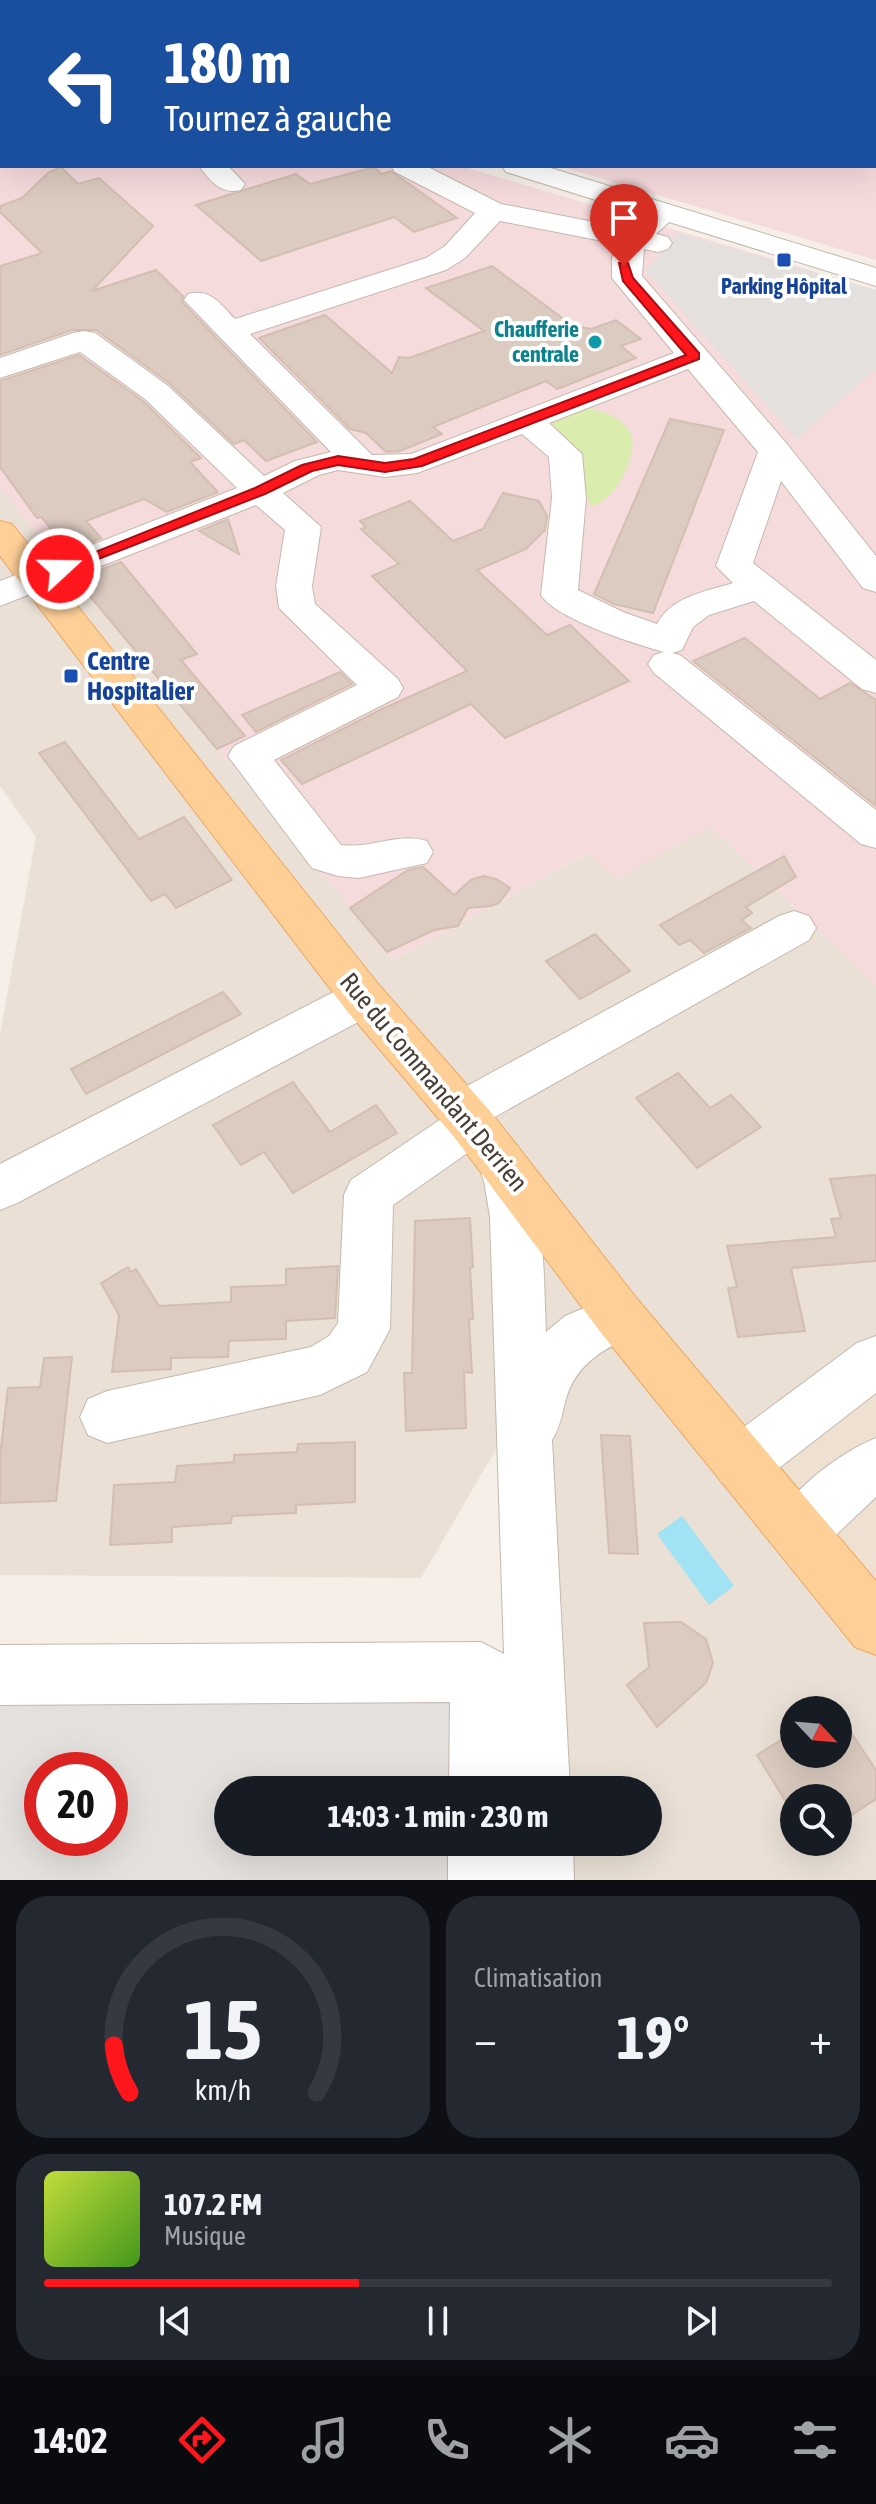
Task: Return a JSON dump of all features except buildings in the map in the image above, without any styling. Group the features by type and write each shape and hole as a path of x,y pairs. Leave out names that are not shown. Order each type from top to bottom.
{"main road":[{"name":"Rue du Commandant Derrien","path":"0,532 18,586 479,1132 620,1317 876,1626"}],"street":[{"path":"409,168 493,211 552,225 638,237 678,248"},
{"path":"522,168 876,277"},
{"path":"229,331 436,264 455,252 493,211"},
{"path":"663,212 628,248 624,266 627,278 775,451 876,580"},
{"path":"199,300 362,464"},
{"path":"0,369 84,340 156,392 260,491 303,527 294,586 297,608 384,688 248,756 327,857 345,864 365,863 412,852"},
{"path":"18,586 260,491 307,468 338,460 385,467 417,463 694,356"},
{"path":"527,421 565,454 569,498 559,595 610,621 669,641 677,621 696,607 760,587"},
{"path":"775,451 734,566 876,680"},
{"path":"667,664 876,833"},
{"path":"107,1417 320,1370 348,1354 364,1329 369,1195 479,1132 794,928"},
{"path":"0,1188 363,998"},
{"path":"479,1132 509,1181 515,1217 538,1776"},
{"path":"527,1459 539,1397 549,1367 559,1353 584,1332 620,1317"},
{"path":"741,1463 876,1361"},
{"path":"798,1532 856,1478 876,1465"},
{"path":"0,1675 481,1672 480,1776"},
{"path":"480,1856 480,1880"},
{"path":"541,1856 542,1880"}],"shaded area":[{"path":"0,168 468,168 876,290 876,986 711,827 617,878 587,853 394,960 0,488"},
{"path":"567,168 876,168 876,260"},
{"path":"677,233 876,290 876,368 797,439 646,271"},
{"path":"0,488 394,960 588,853 617,878 711,827 876,986 876,1880 516,1880 515,1856 662,1856 662,1776 514,1776 502,1439 421,1578 0,1575 0,1034 36,837 0,786"},
{"path":"876,1375 876,1581 766,1457"},
{"path":"0,1652 454,1658 454,1776 214,1776 214,1856 453,1856 453,1880 0,1880"}],"green space":[{"path":"585,408 615,417 625,425 632,438 629,462 617,486 600,503 591,506 549,425 551,420"}],"water":[{"path":"682,1516 734,1586 709,1605 657,1534"}],"place":[{"name":"Parking Hôpital","path":"784,260"},
{"name":"Chaufferie centrale","path":"595,342"},
{"name":"Centre Hospitalier","path":"71,676"}],"route":[{"path":"60,569 260,491 307,468 338,460 385,467 417,463 694,356 627,278 624,266"}]}
